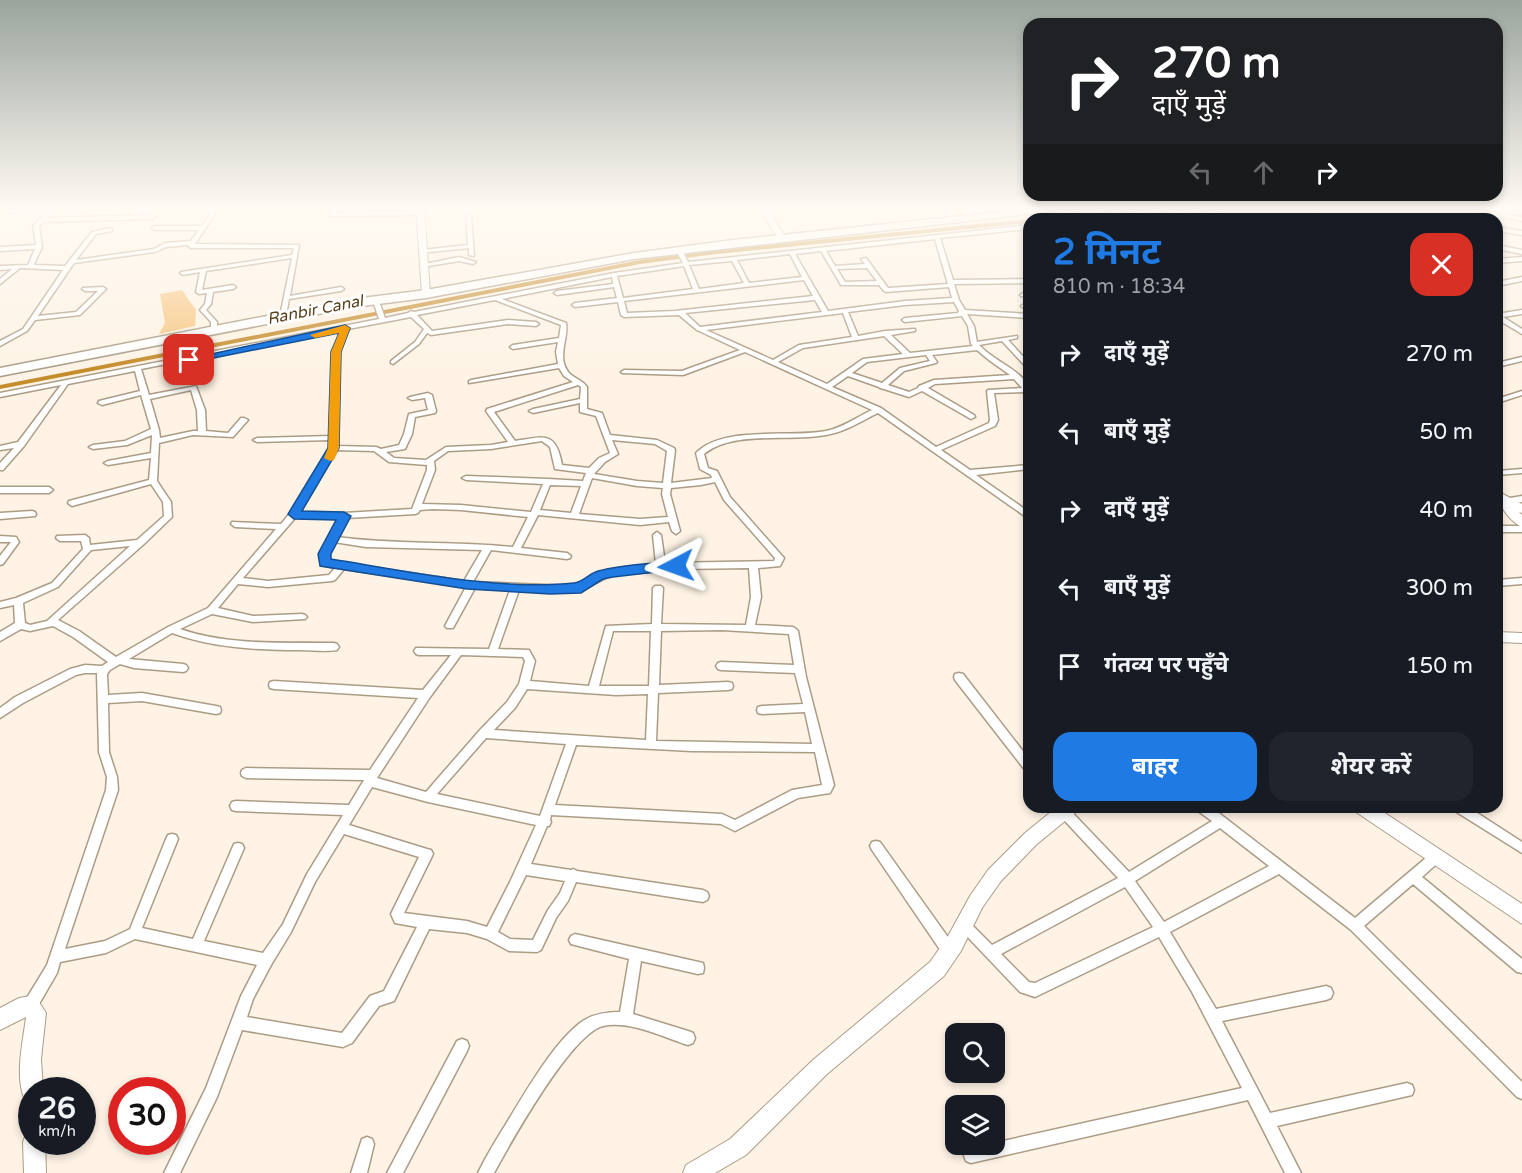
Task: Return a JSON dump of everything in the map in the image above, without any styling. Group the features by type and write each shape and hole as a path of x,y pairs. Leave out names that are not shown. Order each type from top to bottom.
{"highway":[{"path":"540,272 576,261"},
{"path":"0,372 369,300 420,295 540,272 640,261"},
{"path":"0,377 379,312 420,295"}],"street":[{"path":"32,266 34,261"},
{"path":"0,344 24,332 72,261"},
{"path":"0,268 69,265 93,261"},
{"path":"183,273 265,261"},
{"path":"283,316 295,261"},
{"path":"420,295 423,261"},
{"path":"423,264 449,261"},
{"path":"0,396 345,328 379,312 411,313 614,275 665,261"},
{"path":"684,261 696,290"},
{"path":"734,261 747,284"},
{"path":"796,261 826,313"},
{"path":"829,261 844,284 879,283"},
{"path":"865,261 879,283 888,291 951,284 1023,281"},
{"path":"944,261 956,300 970,324 975,346 1010,371 1023,384"},
{"path":"833,268 868,266"},
{"path":"0,282 19,267"},
{"path":"203,270 198,291 233,287"},
{"path":"614,275 619,299 627,316 816,298"},
{"path":"574,305 805,278"},
{"path":"1503,283 1522,279"},
{"path":"557,293 616,285"},
{"path":"34,318 78,314 103,289 85,290"},
{"path":"286,298 341,289"},
{"path":"210,290 208,304 203,310 214,322 214,329"},
{"path":"493,297 564,324 559,339 562,365 567,375 580,382 585,389 581,401 583,410 599,415 608,437 614,456 603,460 588,477 575,514"},
{"path":"699,329 956,300"},
{"path":"845,311 855,337"},
{"path":"678,312 699,329 878,410 937,449 1023,512"},
{"path":"1503,312 1507,314"},
{"path":"1503,315 1522,312"},
{"path":"411,313 433,333 508,322 536,324"},
{"path":"905,320 962,313 1023,316"},
{"path":"1503,320 1522,332"},
{"path":"0,714 19,700 73,672 85,669 104,670 171,629 203,617 238,581 294,514 333,443 336,352 345,328"},
{"path":"393,362 417,343 427,329"},
{"path":"774,362 801,346 913,330"},
{"path":"885,333 908,355"},
{"path":"829,386 865,360 975,346 1015,337"},
{"path":"513,347 559,339"},
{"path":"1004,339 1023,361"},
{"path":"624,372 676,374 747,350"},
{"path":"882,387 902,369 934,362 928,353"},
{"path":"1503,364 1522,359"},
{"path":"471,382 562,365"},
{"path":"1010,371 1023,369"},
{"path":"51,623 61,610 168,517 167,502 153,481 155,430 138,370"},
{"path":"847,373 906,396 930,382 1017,377"},
{"path":"513,444 490,411 580,382"},
{"path":"0,468 21,444 65,384"},
{"path":"102,403 195,387 201,410 202,433"},
{"path":"921,387 971,417"},
{"path":"937,449 992,424 994,420 988,394 991,390 1023,390"},
{"path":"1503,399 1522,393"},
{"path":"257,440 333,443 382,451 402,447 412,416 432,411 428,396 412,398"},
{"path":"533,411 581,401"},
{"path":"344,516 331,539 323,560 340,566 470,585 576,589 604,574 661,566 777,564 780,558 728,498 714,473 704,470 700,453 706,447 739,437 801,437 829,432 878,410"},
{"path":"156,441 202,433 230,435 244,420"},
{"path":"93,447 127,443 155,430"},
{"path":"608,437 638,438 668,447 672,454 667,487 671,519 676,531"},
{"path":"382,451 397,462 429,463 443,450 548,440 556,452 558,467 588,477 667,487 717,479"},
{"path":"0,448 21,444"},
{"path":"108,462 154,455"},
{"path":"294,514 344,516 411,513 418,507 423,487 431,470 429,463"},
{"path":"968,473 1023,468"},
{"path":"1503,473 1522,471"},
{"path":"466,478 549,481 588,477"},
{"path":"72,503 153,481"},
{"path":"516,550 549,481"},
{"path":"0,490 49,490"},
{"path":"1503,501 1522,499"},
{"path":"1503,501 1522,508"},
{"path":"1503,502 1522,523"},
{"path":"418,507 449,505 478,512 575,514 640,522 671,519"},
{"path":"0,516 32,514"},
{"path":"235,524 283,527"},
{"path":"1503,529 1522,529"},
{"path":"657,535 661,566"},
{"path":"60,538 85,538 87,548"},
{"path":"0,539 13,539 15,542 0,562"},
{"path":"331,539 366,544 488,547 567,556"},
{"path":"0,606 18,602 55,585 87,548 141,542"},
{"path":"450,626 488,547"},
{"path":"238,581 268,584 332,578 340,566"},
{"path":"750,628 756,597 753,566"},
{"path":"1503,583 1522,581"},
{"path":"492,653 515,588"},
{"path":"651,745 658,588"},
{"path":"18,602 20,625"},
{"path":"212,610 253,619 302,617"},
{"path":"0,637 20,625 30,628 51,623 76,634 117,661 183,668"},
{"path":"246,774 371,778 428,797 547,816 726,819 735,825 796,794 826,790 828,786 799,669 793,632 750,628 609,628 593,690"},
{"path":"171,629 192,638 229,644 334,647"},
{"path":"1503,637 1522,638"},
{"path":"419,651 457,654 521,652 529,655 524,685 511,705 428,797"},
{"path":"172,1173 212,1092 248,996 266,960 287,928 311,878 371,778 426,694 457,654"},
{"path":"721,666 799,669"},
{"path":"30,1006 55,957 112,789 112,777 104,752 104,670"},
{"path":"959,676 1023,759"},
{"path":"274,685 426,694"},
{"path":"524,685 593,690 728,686"},
{"path":"103,699 142,697 216,710"},
{"path":"762,710 808,708"},
{"path":"484,733 572,742 818,748"},
{"path":"490,934 525,869 547,816 572,742"},
{"path":"236,806 352,810"},
{"path":"694,1173 738,1147 820,1067 912,993 951,953 984,890 1059,813"},
{"path":"1068,813 1127,880 1161,930 1212,1017 1293,1173"},
{"path":"1209,813 1355,926 1522,1092"},
{"path":"1371,813 1522,915"},
{"path":"1468,813 1522,848"},
{"path":"991,952 1127,880 1220,822"},
{"path":"342,828 427,854 397,914 399,919 425,924 468,927 490,934 509,945 537,946 552,914 564,897 573,875"},
{"path":"134,933 172,839"},
{"path":"876,846 951,953"},
{"path":"196,946 238,849"},
{"path":"1355,926 1437,856"},
{"path":"965,926 1025,987 1035,990 1161,930 1280,867"},
{"path":"525,869 703,896"},
{"path":"1413,877 1522,968"},
{"path":"239,1023 344,1040 375,1001 389,996 425,924"},
{"path":"55,957 106,947 134,933 266,960"},
{"path":"575,940 698,968"},
{"path":"625,1020 636,954"},
{"path":"1212,1017 1326,993"},
{"path":"0,1020 19,1008 30,1006"},
{"path":"30,1006 36,1013 31,1059 32,1077"},
{"path":"486,1173 506,1136 574,1038 588,1024 601,1020 625,1020 688,1038"},
{"path":"395,1173 462,1046"},
{"path":"1266,1121 1407,1090"},
{"path":"971,1156 1250,1093"},
{"path":"359,1173 367,1144"},
{"path":"34,1155 35,1173"}],"building":[{"path":"182,290 196,310 195,326 159,334 165,323 160,294"}],"waterway":[{"name":"Ranbir Canal","path":"0,387 650,261"}],"slow traffic":[{"path":"315,335 345,328 336,352 334,448 330,458"}],"route":[{"path":"189,360 345,328 336,352 334,448 294,514 344,516 324,554 325,563 467,585 550,589 581,588 599,575 613,572 676,566"}]}
